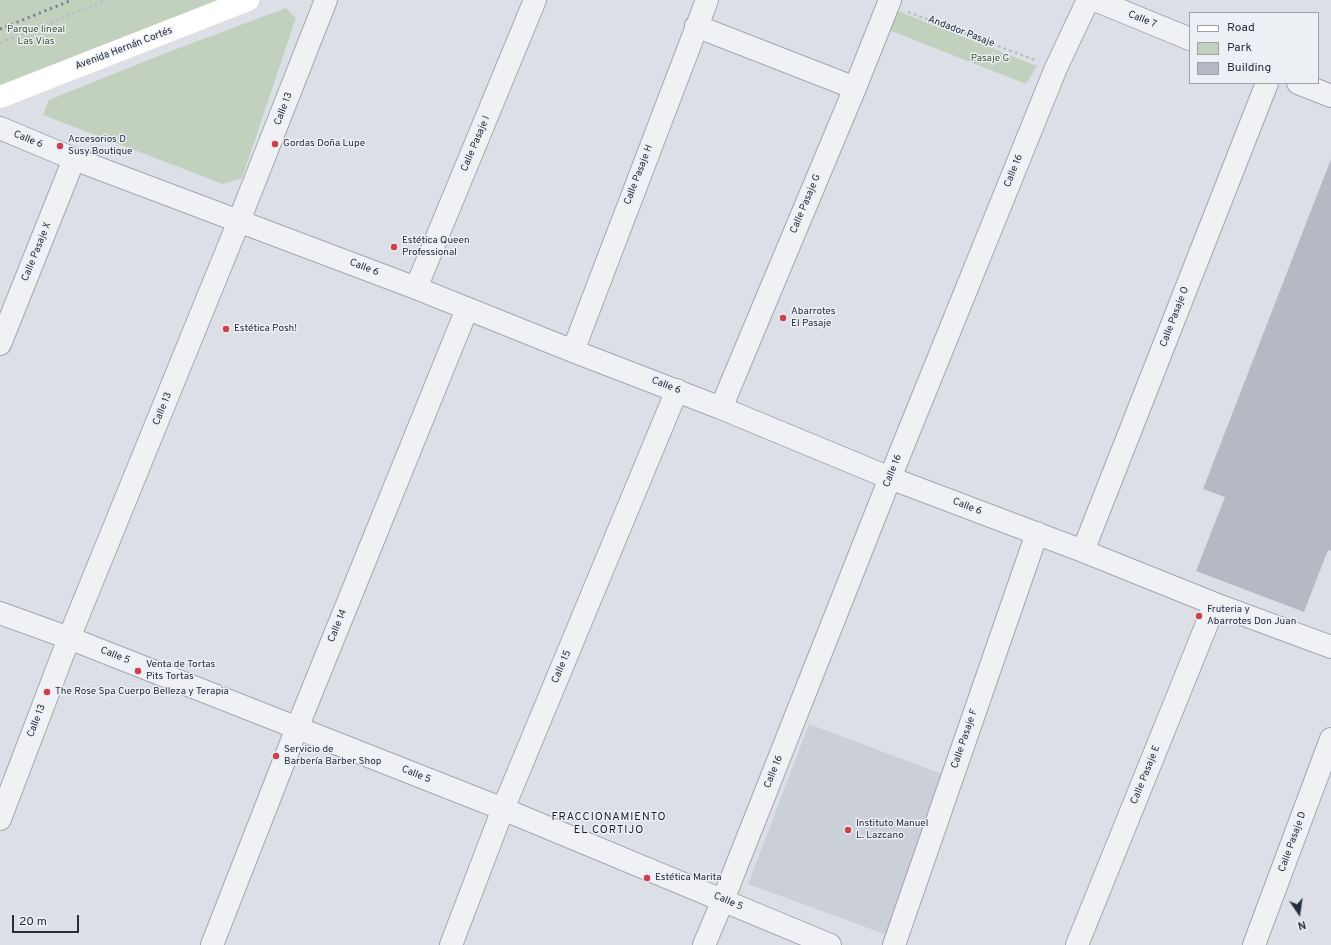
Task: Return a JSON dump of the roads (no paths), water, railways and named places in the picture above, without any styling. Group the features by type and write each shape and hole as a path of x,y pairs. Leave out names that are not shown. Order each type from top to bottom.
{"main road":[{"name":"Avenida Hernán Cortés","path":"0,97 248,0"}],"street":[{"name":"Calle 13","path":"0,819 69,638 239,221 326,0"},
{"name":"Calle Pasaje I","path":"416,288 535,0"},
{"name":"Calle Pasaje H","path":"573,351 707,0"},
{"name":"Calle 16","path":"704,945 724,900 890,478 1056,68 1088,0"},
{"name":"Calle 7","path":"1095,0 1189,39"},
{"name":"Calle Pasaje G","path":"721,408 855,88 889,2"},
{"path":"696,26 855,88"},
{"name":"Calle Pasaje O","path":"1083,552 1267,84"},
{"path":"1301,84 1331,96"},
{"name":"Calle 6","path":"0,128 74,159 416,288 573,351 677,390 890,478 1215,604 1331,647"},
{"name":"Calle Pasaje X","path":"0,344 74,159"},
{"name":"Calle 14","path":"212,945 297,728 467,309"},
{"name":"Calle 15","path":"451,945 503,809 677,390"},
{"name":"Calle Pasaje F","path":"894,945 1037,534"},
{"name":"Calle Pasaje E","path":"1077,945 1215,604"},
{"name":"Calle 5","path":"0,613 69,638 503,809 830,945"},
{"name":"Calle Pasaje D","path":"1254,945 1331,739"}],"railway":[{"path":"0,29 72,0"}],"place":[{"name":"Gordas Doña Lupe","path":"275,144"},
{"name":"Accesorios D Susy Boutique","path":"60,146"},
{"name":"Estética Queen Professional","path":"394,247"},
{"name":"Abarrotes El Pasaje","path":"783,318"},
{"name":"Estética Posh!","path":"226,329"},
{"name":"Fruteria y Abarrotes Don Juan","path":"1199,616"},
{"name":"Venta de Tortas Pits Tortas","path":"138,671"},
{"name":"The Rose Spa Cuerpo Belleza y Terapia","path":"47,692"},
{"name":"Servicio de Barbería Barber Shop","path":"276,756"},
{"name":"Instituto Manuel L. Lazcano","path":"848,830"},
{"name":"Estética Marita","path":"647,878"}],"district":[{"name":"FRACCIONAMIENTO EL CORTIJO","path":"609,824"}],"park label":[{"name":"Parque lineal Las Vias","path":"36,36"},
{"name":"Pasaje G","path":"990,59"}]}
